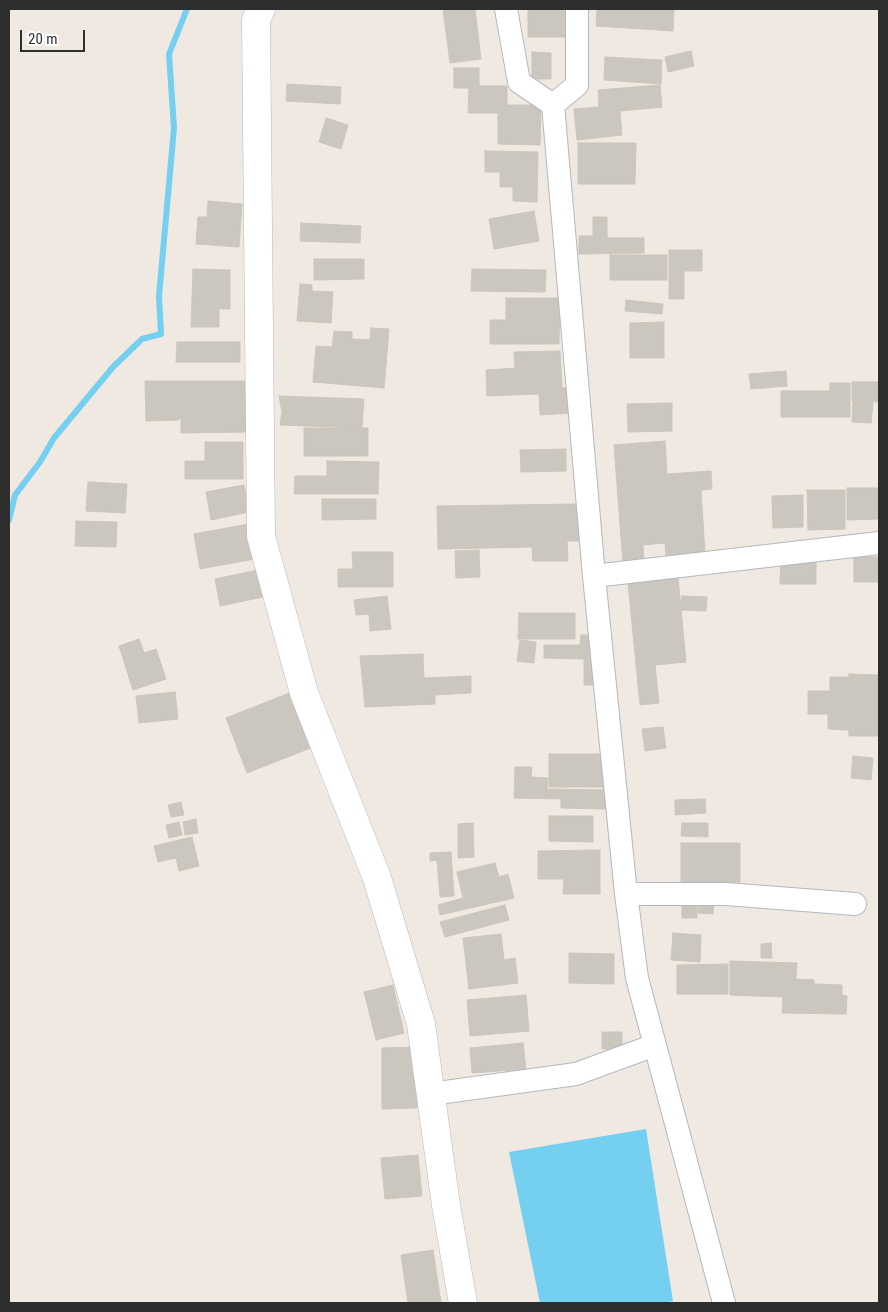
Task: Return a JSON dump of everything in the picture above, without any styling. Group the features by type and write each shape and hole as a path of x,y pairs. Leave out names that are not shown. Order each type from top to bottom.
{"street":[{"path":"261,9 256,20 261,536 304,693 377,878 421,1024 463,1303"},
{"path":"506,9 519,82 554,105"},
{"path":"554,105 577,85 577,9"},
{"path":"554,105 594,576 626,894 638,978 724,1303"},
{"path":"594,576 879,543"},
{"path":"626,894 726,894 855,904"},
{"path":"431,1094 576,1074 655,1045"}],"water":[{"path":"646,1129 673,1301 663,1303 540,1303 509,1152"}],"building":[{"path":"443,9 475,9 481,59 450,63"},
{"path":"528,9 568,9 569,37 528,37"},
{"path":"597,9 674,9 673,31 596,26"},
{"path":"691,51 694,66 668,72 665,57"},
{"path":"532,52 551,53 551,79 532,79"},
{"path":"605,57 662,60 661,84 604,80"},
{"path":"454,68 479,68 479,86 507,86 507,105 541,105 540,145 498,144 498,113 468,113 469,88 454,88"},
{"path":"287,84 341,87 340,104 286,101"},
{"path":"660,85 662,107 620,111 622,135 577,140 574,109 599,107 598,90"},
{"path":"326,118 348,125 341,149 319,142"},
{"path":"578,143 636,143 635,184 578,184"},
{"path":"485,151 538,152 537,202 513,201 513,187 500,187 500,172 485,172"},
{"path":"208,201 242,204 239,247 196,244 198,217 207,217"},
{"path":"534,211 539,241 494,249 489,219"},
{"path":"593,217 607,217 607,238 644,238 644,253 579,254 579,236 593,236"},
{"path":"301,223 361,226 360,243 300,241"},
{"path":"669,250 702,250 702,271 684,271 684,299 669,299"},
{"path":"610,255 667,255 667,280 610,280"},
{"path":"314,259 364,259 364,279 314,280"},
{"path":"193,269 230,270 230,309 219,309 219,327 191,327"},
{"path":"472,269 546,270 545,292 471,291"},
{"path":"300,284 312,285 312,291 333,292 331,323 297,321"},
{"path":"506,298 560,298 559,344 490,344 490,320 506,320"},
{"path":"626,300 663,304 662,314 625,311"},
{"path":"664,322 664,358 630,358 630,323"},
{"path":"371,328 389,329 384,388 313,382 316,346 332,347 334,331 352,332 352,339 370,340"},
{"path":"177,342 240,342 240,362 176,362"},
{"path":"560,351 562,388 573,387 573,413 540,415 539,394 487,396 486,370 515,368 514,352"},
{"path":"786,371 787,386 751,389 749,374"},
{"path":"145,381 246,381 246,432 181,433 181,418 179,420 146,421"},
{"path":"852,382 879,382 879,402 852,401"},
{"path":"830,383 850,383 850,417 781,417 781,391 830,391"},
{"path":"279,396 364,399 362,428 280,425 282,412"},
{"path":"853,402 873,403 871,423 852,422"},
{"path":"672,403 672,431 628,432 627,404"},
{"path":"304,428 368,428 368,456 304,456"},
{"path":"665,441 667,474 711,471 712,489 701,490 705,553 666,556 665,543 643,545 644,562 623,564 614,445"},
{"path":"205,442 243,442 243,479 185,479 185,461 205,461"},
{"path":"566,449 566,471 521,472 520,450"},
{"path":"327,461 379,462 378,494 294,494 295,476 327,476"},
{"path":"88,482 127,484 125,513 86,511"},
{"path":"244,485 249,512 211,520 206,492"},
{"path":"847,488 879,488 879,519 847,520"},
{"path":"807,490 845,490 845,529 808,530"},
{"path":"803,495 803,527 773,528 772,496"},
{"path":"322,499 376,499 376,519 322,520"},
{"path":"579,504 579,541 567,541 568,561 533,561 532,547 438,549 437,506"},
{"path":"76,521 117,522 116,547 75,546"},
{"path":"254,523 260,558 200,569 194,534"},
{"path":"479,550 480,577 456,578 455,551"},
{"path":"352,552 393,552 393,587 338,587 338,569 353,569"},
{"path":"781,556 816,556 816,584 780,584"},
{"path":"854,557 879,557 879,582 854,582"},
{"path":"258,570 263,597 220,606 215,579"},
{"path":"678,578 686,662 655,665 659,703 640,705 628,583"},
{"path":"387,596 391,629 370,631 369,614 356,615 354,600"},
{"path":"682,596 707,597 706,611 681,610"},
{"path":"519,613 575,613 575,639 518,639"},
{"path":"581,635 598,635 597,685 584,685 584,659 544,658 544,645 580,645"},
{"path":"139,639 144,653 156,649 166,679 133,690 119,646"},
{"path":"520,640 536,642 534,663 517,661"},
{"path":"423,654 424,678 471,676 471,693 435,695 435,704 365,707 360,656"},
{"path":"849,674 879,675 879,736 849,736 849,730 828,729 828,714 808,714 808,691 830,691 830,677 849,677"},
{"path":"175,692 178,719 139,723 136,696"},
{"path":"292,692 313,747 247,773 226,718"},
{"path":"663,727 666,748 645,751 642,729"},
{"path":"549,754 604,754 604,787 549,787"},
{"path":"853,756 873,758 871,780 851,778"},
{"path":"515,767 532,767 531,777 548,778 547,789 608,790 607,809 561,808 561,799 514,798"},
{"path":"705,799 706,813 675,815 675,800"},
{"path":"181,802 184,815 171,817 168,805"},
{"path":"549,816 593,816 593,842 549,841"},
{"path":"196,819 198,833 185,835 183,822"},
{"path":"179,822 182,835 169,838 166,825"},
{"path":"473,823 474,857 458,858 458,824"},
{"path":"682,823 708,823 708,837 681,836"},
{"path":"192,837 199,866 179,871 176,858 158,862 154,846"},
{"path":"681,843 740,843 740,882 681,882"},
{"path":"600,850 600,894 563,894 564,879 538,879 538,851"},
{"path":"451,852 454,896 440,897 437,860 430,861 430,853"},
{"path":"495,863 499,877 508,874 514,898 440,915 438,905 463,898 457,872"},
{"path":"699,899 714,900 713,914 698,913"},
{"path":"682,904 697,904 697,918 682,918"},
{"path":"505,905 509,920 445,937 440,922"},
{"path":"673,933 701,935 700,962 671,960"},
{"path":"501,934 504,960 515,958 518,983 469,989 463,938"},
{"path":"771,943 772,958 761,958 761,944"},
{"path":"569,953 614,954 614,984 569,983"},
{"path":"730,961 797,963 796,979 814,980 814,984 842,985 842,995 847,996 846,1014 782,1013 783,997 730,995"},
{"path":"728,964 728,994 677,994 677,965"},
{"path":"393,985 404,1033 376,1040 364,992"},
{"path":"526,995 529,1031 470,1036 467,1000"},
{"path":"602,1032 622,1032 622,1049 602,1049"},
{"path":"523,1043 526,1069 472,1073 470,1048"},
{"path":"417,1047 417,1108 382,1109 382,1048"},
{"path":"418,1155 422,1196 385,1199 381,1158"},
{"path":"433,1250 441,1303 408,1303 401,1255"}],"waterway":[{"path":"9,520 15,495 40,462 54,438 113,367 142,339 161,334 159,296 174,128 169,54 187,9"}]}
